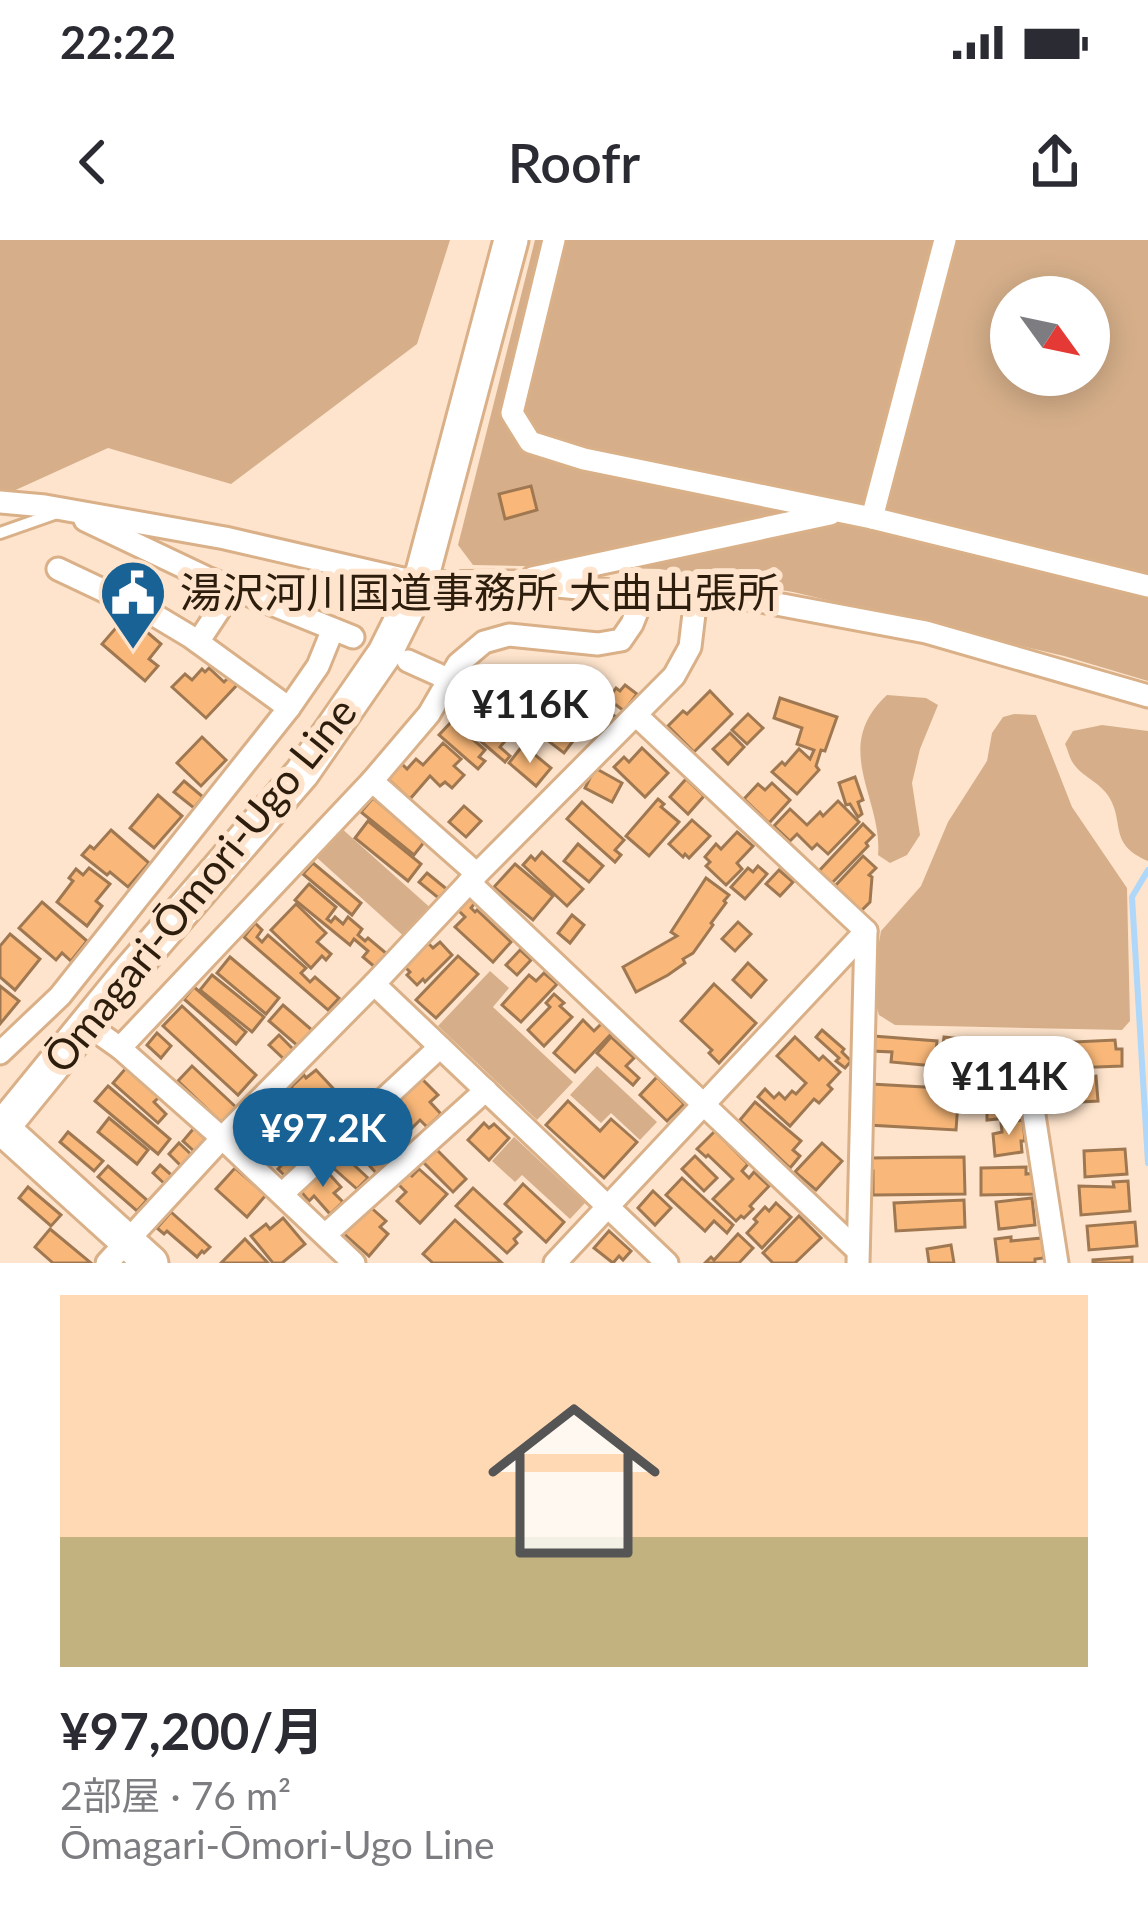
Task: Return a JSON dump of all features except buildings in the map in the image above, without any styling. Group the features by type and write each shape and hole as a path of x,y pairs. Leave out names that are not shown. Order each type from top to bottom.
{"main road":[{"name":"Ōmagari-Ōmori-Ugo Line","path":"128,1256 1,1127 302,773 385,653 420,583 511,240"}],"street":[{"path":"554,240 512,413 530,442 584,459 872,518 1148,586"},
{"path":"872,518 945,240"},
{"path":"0,502 225,538 420,583 513,582 750,599 926,632 1148,696"},
{"path":"0,1053 60,996 343,633 233,589 66,510"},
{"path":"513,582 842,512"},
{"path":"58,568 152,613 289,708"},
{"path":"198,642 233,589"},
{"path":"119,1048 372,782 429,714 458,664 484,642 509,635 598,644 621,640 644,594"},
{"path":"128,1256 222,1138 674,676 690,646 696,597"},
{"path":"408,661 448,679"},
{"path":"636,716 866,931 857,1256"},
{"path":"372,782 857,1256"},
{"path":"555,1263 866,931"},
{"path":"374,984 667,1263"},
{"path":"86,1024 222,1138 354,1263"},
{"path":"282,1194 440,1047"},
{"path":"1027,1070 1057,1263"},
{"path":"325,1235 486,1090"}],"lane":[{"path":"0,533 66,510"}],"shaded area":[{"path":"0,240 450,240 417,344 231,484 108,448 9,493 0,492"},
{"path":"535,240 1148,240 1148,681 1064,656 793,592 660,569 473,565 458,545"},
{"path":"887,695 926,698 938,705 912,783 920,835 907,855 890,863 878,855 860,754 870,715"},
{"path":"1036,715 1072,807 1127,888 1130,1021 1122,1030 895,1025 879,1015 871,988 881,931 921,886 948,822 987,761 992,733 1003,717"},
{"path":"1102,725 1148,731 1148,861 1122,840 1109,797 1076,768 1065,744 1073,731"},
{"path":"340,827 434,911 408,940 315,856"},
{"path":"490,971 509,988 493,1007 573,1082 537,1120 438,1026"},
{"path":"597,1066 657,1122 640,1140 611,1113 601,1123 570,1095"},
{"path":"514,1137 585,1203 570,1219 522,1175 515,1182 492,1161"}],"waterway":[{"path":"1148,870 1132,897 1148,1163"}],"place":[{"name":"湯沢河川国道事務所 大曲出張所","path":"133,652"}]}
